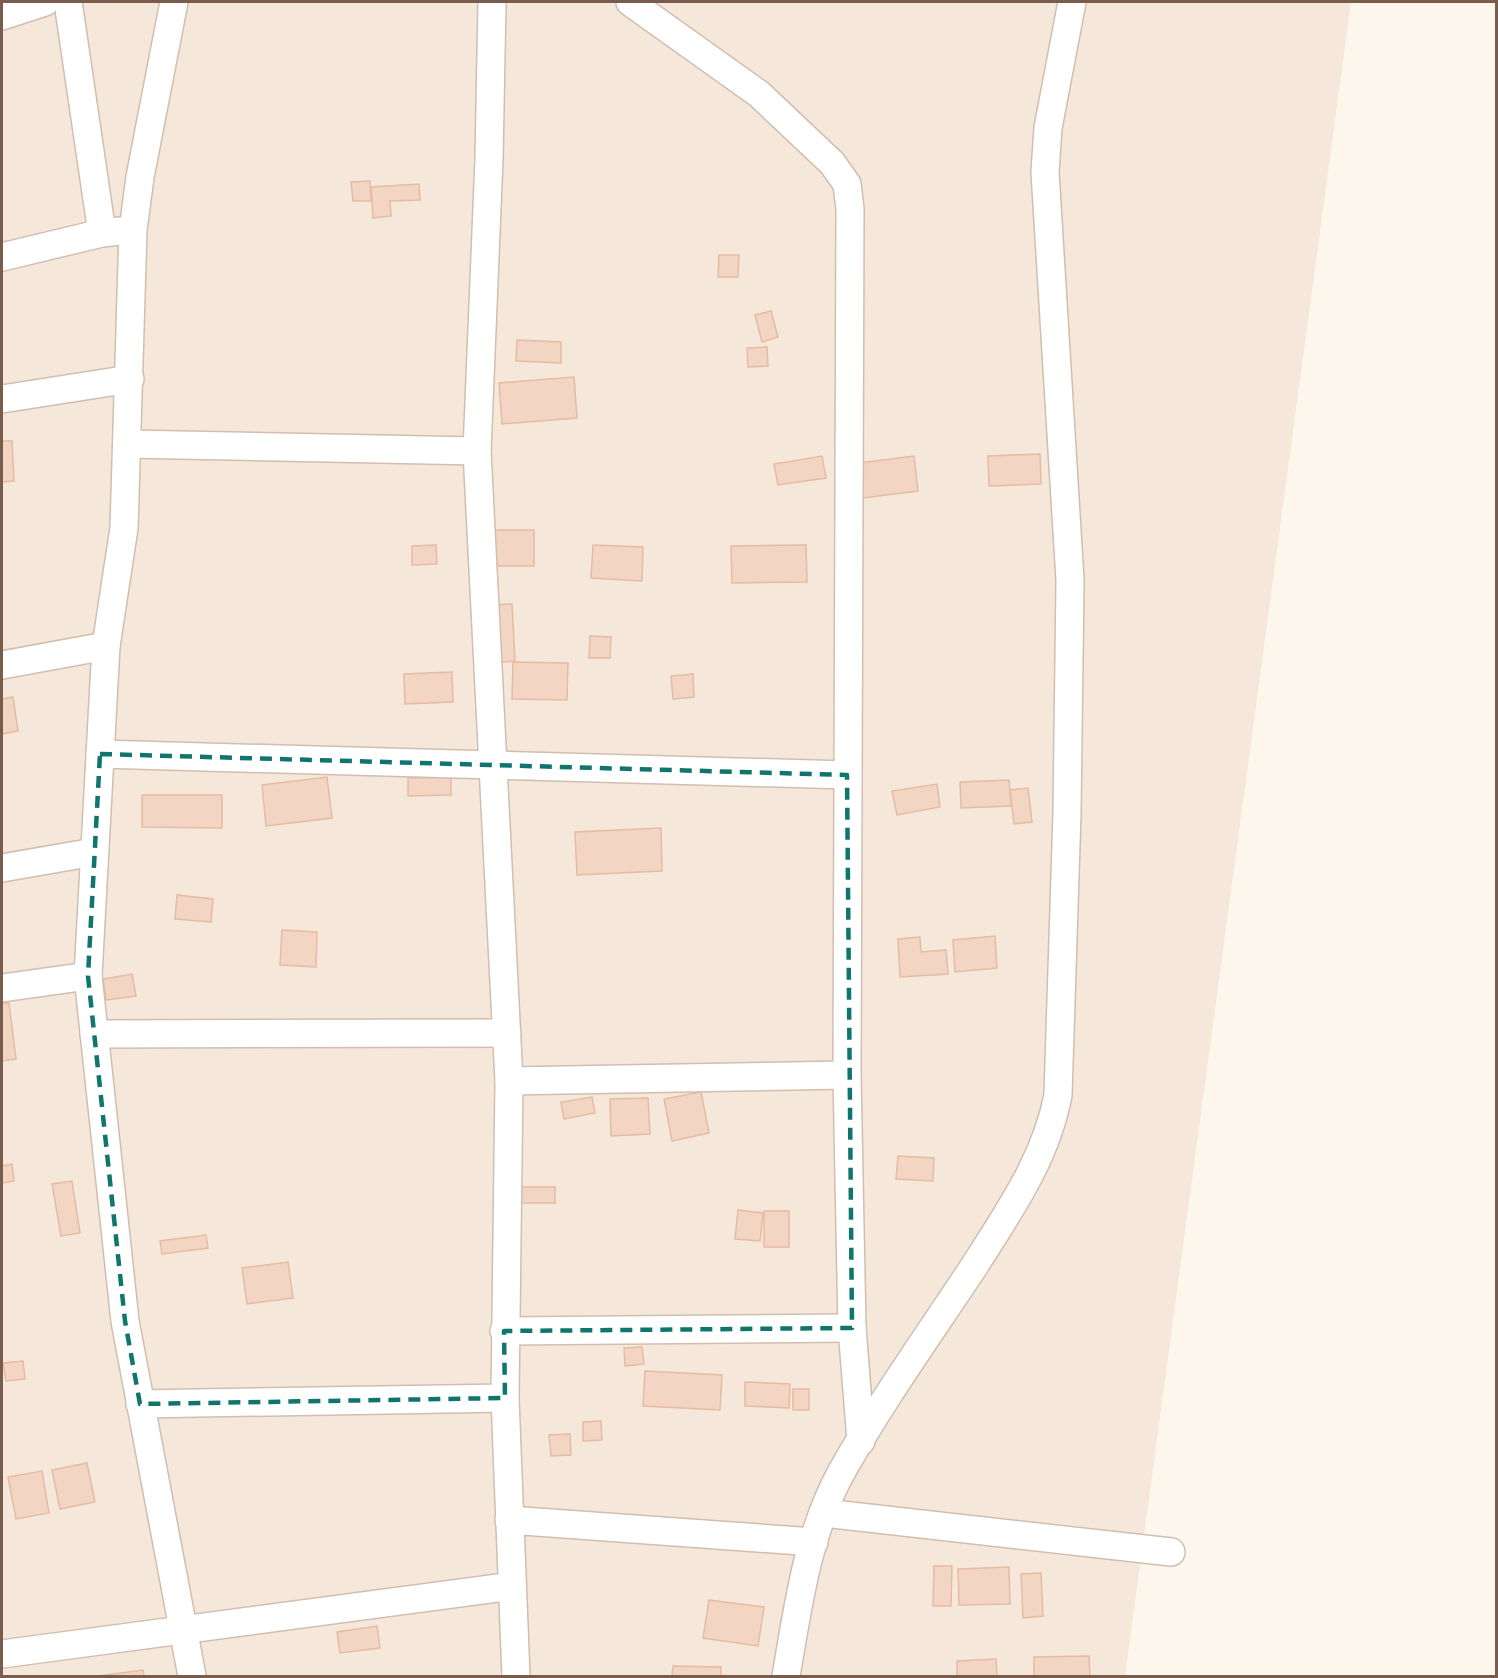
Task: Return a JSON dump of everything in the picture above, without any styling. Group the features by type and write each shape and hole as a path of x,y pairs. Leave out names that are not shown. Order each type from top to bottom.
{"street":[{"path":"2,16 45,2"},
{"path":"68,2 102,233"},
{"path":"174,2 140,177 133,230 129,444 124,528 106,646 88,976 125,1322 192,1677"},
{"path":"492,2 489,159 477,451 509,1081 504,1331 516,1677"},
{"path":"630,2 759,94 832,163 847,184 850,209 847,1075 852,1328 861,1441"},
{"path":"786,1677 798,1604 814,1542 841,1473 1021,1192 1053,1122 1058,1095 1067,813 1070,580 1045,172 1048,128 1072,2"},
{"path":"2,256 102,233 133,230"},
{"path":"2,399 130,379"},
{"path":"129,444 477,451"},
{"path":"2,665 106,646"},
{"path":"100,754 847,776"},
{"path":"2,868 94,852"},
{"path":"2,988 88,976"},
{"path":"94,1034 507,1033"},
{"path":"509,1081 847,1075"},
{"path":"504,1331 852,1328"},
{"path":"140,1404 505,1398"},
{"path":"824,1513 1171,1552"},
{"path":"509,1520 814,1542"},
{"path":"2,1654 183,1632 512,1586"}],"highlighted area":[{"path":"100,754 847,775 852,1328 504,1331 505,1398 140,1404 125,1321 88,976"}],"shaded area":[{"path":"2,2 1351,2 1125,1676 2,1676"}],"building":[{"path":"370,181 371,201 353,201 351,182"},
{"path":"419,184 420,200 390,201 391,216 373,218 371,187"},
{"path":"719,255 739,255 738,277 718,277"},
{"path":"771,311 778,337 762,342 755,315"},
{"path":"517,340 561,342 561,363 516,361"},
{"path":"767,347 768,366 748,367 747,348"},
{"path":"574,377 577,418 502,424 499,383"},
{"path":"2,441 12,441 14,481 2,482"},
{"path":"1040,454 1041,484 989,486 988,456"},
{"path":"822,456 826,478 778,485 774,464"},
{"path":"914,456 918,491 863,498 859,463"},
{"path":"494,530 534,530 534,566 494,566"},
{"path":"436,545 437,564 412,565 412,546"},
{"path":"593,545 643,547 642,581 591,578"},
{"path":"806,545 807,582 732,583 731,546"},
{"path":"512,604 515,661 494,663 492,605"},
{"path":"590,636 611,637 610,658 589,658"},
{"path":"513,662 568,663 567,700 512,699"},
{"path":"452,672 453,702 405,704 404,674"},
{"path":"693,674 694,697 673,699 671,676"},
{"path":"13,697 18,731 2,734 2,699"},
{"path":"327,777 332,818 266,826 262,785"},
{"path":"451,777 451,795 408,796 408,778"},
{"path":"1009,780 1011,806 961,808 960,782"},
{"path":"937,784 940,807 897,815 892,791"},
{"path":"1028,788 1032,822 1014,824 1010,790"},
{"path":"142,795 222,795 222,828 142,827"},
{"path":"661,828 662,871 577,875 575,832"},
{"path":"177,895 213,899 211,922 175,919"},
{"path":"282,930 317,932 316,967 280,965"},
{"path":"995,936 997,968 955,972 953,940"},
{"path":"920,937 921,952 946,950 948,974 900,977 898,939"},
{"path":"132,974 136,996 106,1000 103,979"},
{"path":"2,1003 9,1003 16,1059 2,1061"},
{"path":"701,1092 709,1133 672,1141 664,1099"},
{"path":"592,1097 595,1113 564,1119 561,1102"},
{"path":"648,1098 650,1134 611,1136 610,1099"},
{"path":"898,1156 934,1158 933,1181 896,1179"},
{"path":"12,1164 14,1181 2,1183 2,1166"},
{"path":"72,1181 80,1233 61,1236 52,1184"},
{"path":"517,1187 555,1187 555,1203 517,1203"},
{"path":"738,1210 763,1213 760,1241 735,1239"},
{"path":"764,1211 789,1211 789,1247 764,1247"},
{"path":"206,1235 208,1248 162,1254 160,1241"},
{"path":"288,1262 293,1298 247,1304 242,1268"},
{"path":"642,1347 644,1364 625,1366 624,1348"},
{"path":"23,1361 25,1379 6,1381 3,1363"},
{"path":"645,1371 722,1375 720,1410 643,1406"},
{"path":"745,1382 790,1384 789,1408 745,1406"},
{"path":"793,1389 809,1389 809,1410 793,1410"},
{"path":"601,1421 602,1440 583,1441 583,1422"},
{"path":"570,1434 571,1455 551,1456 549,1435"},
{"path":"87,1463 95,1502 60,1509 52,1470"},
{"path":"42,1471 49,1513 16,1519 8,1477"},
{"path":"934,1566 952,1566 951,1606 933,1606"},
{"path":"1009,1567 1010,1604 959,1605 958,1569"},
{"path":"1041,1573 1043,1616 1023,1618 1021,1574"},
{"path":"709,1600 764,1607 758,1646 703,1638"},
{"path":"377,1626 380,1648 340,1653 337,1632"},
{"path":"1089,1656 1090,1676 1034,1676 1034,1657"},
{"path":"996,1659 997,1676 957,1676 957,1661"},
{"path":"673,1666 721,1667 721,1676 672,1676"},
{"path":"143,1670 144,1676 98,1676"}]}
